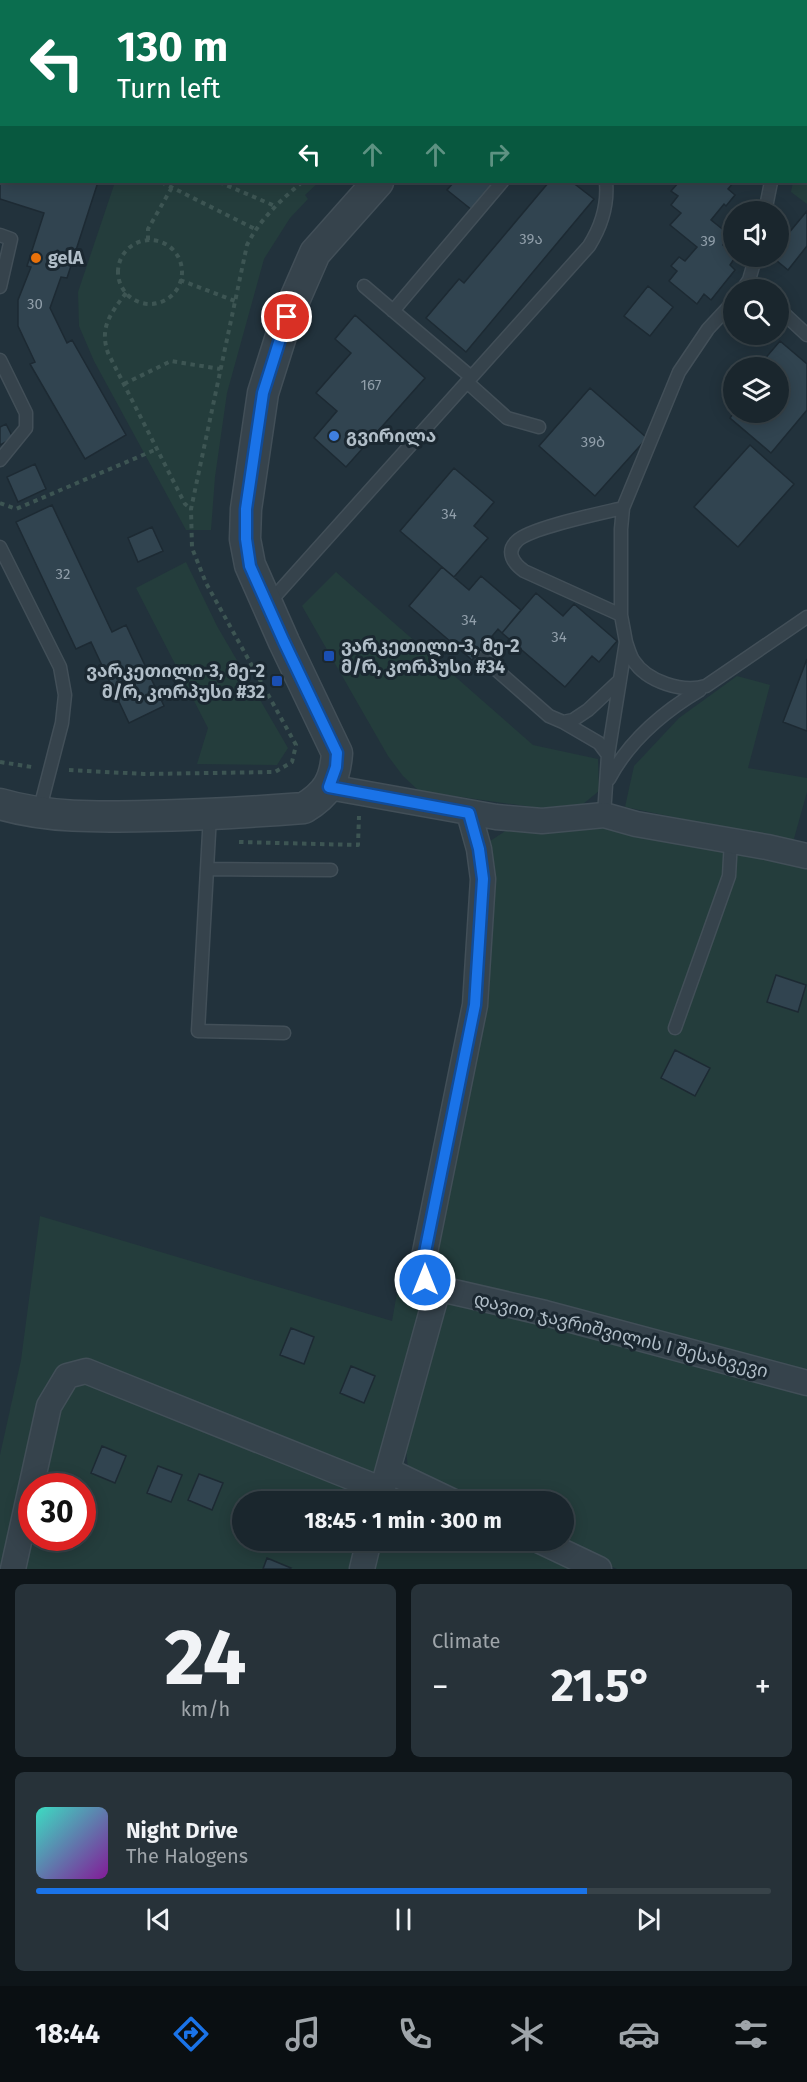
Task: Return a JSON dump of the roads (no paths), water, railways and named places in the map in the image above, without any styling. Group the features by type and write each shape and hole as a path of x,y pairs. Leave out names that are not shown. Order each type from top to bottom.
{"street":[{"path":"0,804 39,812 99,818 210,815 304,808 317,800 329,787 336,767 337,753 250,566 246,539 246,509 263,393 287,317 315,253 377,183"},
{"path":"329,787 469,813 542,821 604,815 636,824 807,856"},
{"path":"384,1488 436,1296 436,1288 425,1280 421,1272 475,1005 483,879 479,849 469,813"},
{"name":"დავით ჯავრიშვილის I შესახვევი","path":"436,1288 545,1313 807,1383"},
{"path":"13,1569 49,1406 67,1376 86,1371 384,1488 399,1491"},
{"path":"362,1569 366,1551"},
{"path":"561,1551 599,1569"}],"lane":[{"path":"393,310 501,183"},
{"path":"268,605 589,246 600,229 606,183"},
{"path":"767,201 771,183"},
{"path":"0,235 11,239 0,287"},
{"path":"364,286 469,380 507,418 539,427"},
{"path":"706,686 683,689 664,683 644,671 634,661 626,642 621,615 621,529 623,508 679,372 708,329 723,313"},
{"path":"789,318 807,335"},
{"path":"0,360 26,412 26,428 0,460"},
{"path":"621,615 524,571 515,565 511,556 512,548 517,540 534,532 623,508"},
{"path":"0,547 60,667 65,695 62,723 39,812"},
{"path":"606,785 626,752 671,707 706,686 807,617"},
{"path":"604,815 608,755 626,642"},
{"path":"483,658 549,716 598,743 608,755"},
{"path":"563,723 573,720 588,710 620,681"},
{"path":"210,815 198,1031 284,1033"},
{"path":"675,1028 729,876 731,840"},
{"path":"207,869 331,870"}],"place":[{"name":"gelA","path":"36,258"},
{"name":"გვირილა","path":"334,436"},
{"name":"ვარკეთილი-3, მე-2 მ/რ, კორპუსი #34","path":"329,656"},
{"name":"ვარკეთილი-3, მე-2 მ/რ, კორპუსი #32","path":"277,681"}]}
